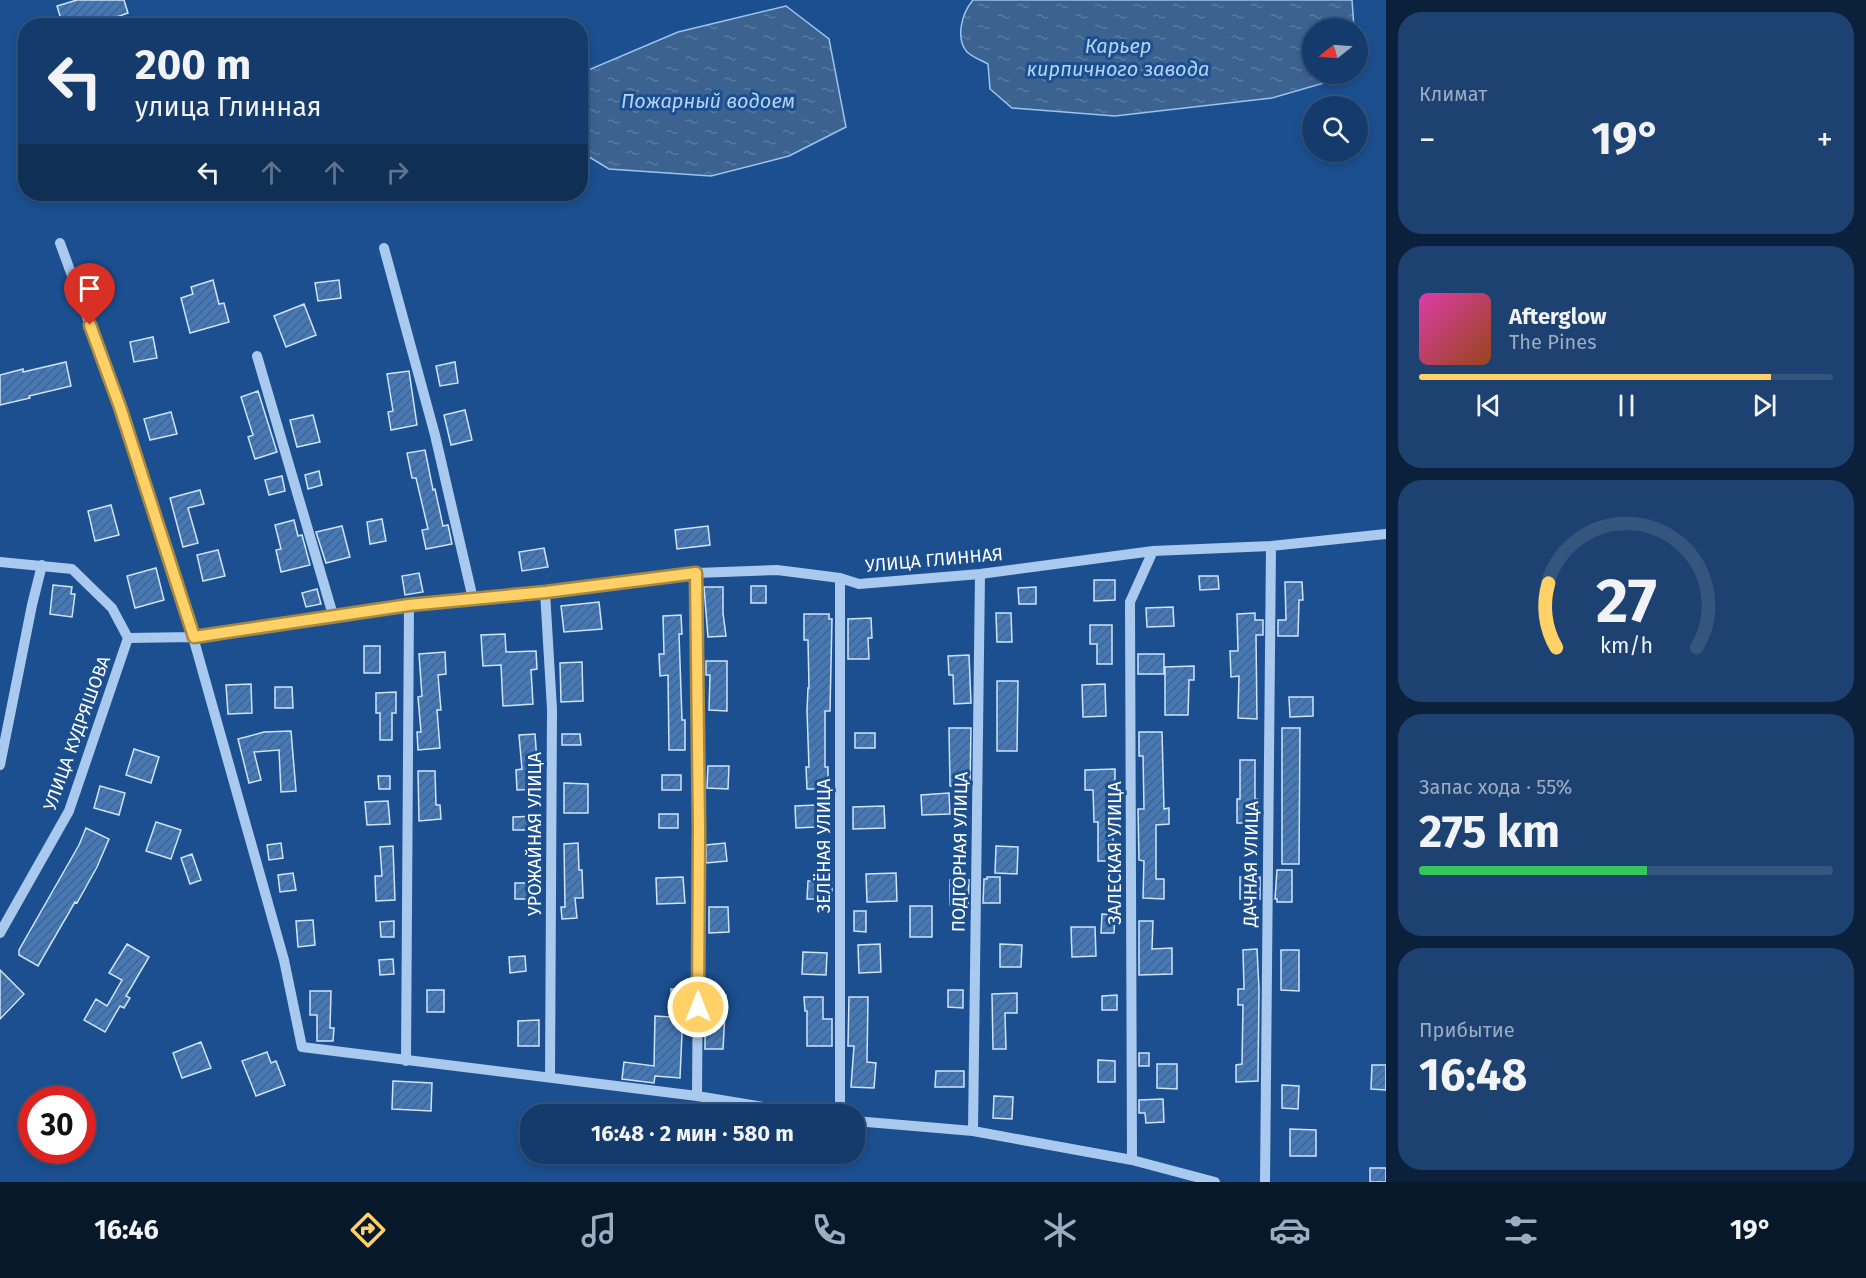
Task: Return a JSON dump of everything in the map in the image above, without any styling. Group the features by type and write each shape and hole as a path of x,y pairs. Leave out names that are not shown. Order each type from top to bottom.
{"street":[{"path":"60,243 120,407 194,637 284,960 302,1047 550,1077 745,1104"},
{"path":"384,248 435,435 473,599"},
{"path":"257,356 333,615"},
{"name":"УЛИЦА ГЛИННАЯ","path":"128,638 194,637 409,605 546,592 696,573 777,570 840,578 859,584 980,574 1153,551 1271,546 1386,534"},
{"name":"ДАЧНАЯ УЛИЦА","path":"1265,1182 1271,546"},
{"name":"ЗАЛЕСКАЯ УЛИЦА","path":"1132,1160 1131,602 1153,551"},
{"path":"0,562 72,569 112,608 128,638"},
{"path":"0,765 42,565"},
{"path":"696,573 699,829 697,1096"},
{"name":"ПОДГОРНАЯ УЛИЦА","path":"973,1131 980,574"},
{"name":"ЗЕЛЁНАЯ УЛИЦА","path":"840,578 840,1104"},
{"name":"УРОЖАЙНАЯ УЛИЦА","path":"546,592 552,709 550,1077"},
{"path":"406,1061 409,605"},
{"name":"УЛИЦА КУДРЯШОВА","path":"0,933 69,811 128,638"},
{"path":"865,1122 973,1131 1132,1160 1215,1182"}],"water":[{"name":"Карьер кирпичного завода","path":"973,0 1352,0 1353,18 1302,18 1302,84 1321,84 1272,98 1115,116 1012,108 990,89 988,64 969,54 963,46 961,26"},
{"name":"Пожарный водоем","path":"786,6 829,39 846,127 789,156 711,176 609,169 588,156 588,70 678,32"}],"building":[{"path":"77,0 124,0 128,13 113,18 61,18 57,6"},
{"path":"213,280 219,304 224,303 229,322 190,333 181,298 193,294 191,287"},
{"path":"339,280 341,298 318,301 315,283"},
{"path":"304,304 316,335 286,347 274,316"},
{"path":"153,337 157,358 134,362 130,342"},
{"path":"66,362 71,386 0,405 0,375"},
{"path":"455,362 458,383 440,386 436,366"},
{"path":"409,371 417,425 391,430 388,412 393,411 387,374"},
{"path":"258,391 277,452 255,459 248,437 253,435 241,397"},
{"path":"465,410 472,440 451,445 444,415"},
{"path":"171,412 177,434 150,440 144,419"},
{"path":"313,415 320,442 297,447 290,420"},
{"path":"425,450 443,526 448,525 452,544 426,549 422,530 428,529 416,478 412,478 407,453"},
{"path":"319,471 322,485 308,489 305,475"},
{"path":"282,476 285,491 269,495 265,480"},
{"path":"200,490 204,504 188,508 198,543 183,547 170,498"},
{"path":"111,505 119,535 95,541 88,511"},
{"path":"382,519 386,541 370,544 367,522"},
{"path":"294,520 298,536 302,535 310,565 281,572 276,550 281,549 275,525"},
{"path":"342,526 350,557 326,563 316,532"},
{"path":"708,526 710,545 677,549 675,530"},
{"path":"544,548 548,567 522,571 519,552"},
{"path":"218,550 225,576 203,581 197,555"},
{"path":"156,568 164,600 135,608 127,576"},
{"path":"419,573 423,592 405,595 402,576"},
{"path":"1199,576 1218,576 1219,589 1200,590"},
{"path":"1094,580 1115,580 1115,600 1094,601"},
{"path":"1285,582 1302,582 1303,600 1299,600 1298,636 1278,636 1278,620 1286,620"},
{"path":"53,585 72,587 71,594 75,594 72,617 50,614"},
{"path":"751,586 766,586 766,603 751,603"},
{"path":"704,587 723,587 726,636 708,637"},
{"path":"1036,587 1036,604 1019,604 1018,588"},
{"path":"317,589 321,604 306,607 302,593"},
{"path":"599,602 602,629 564,632 561,606"},
{"path":"1173,607 1174,626 1147,627 1146,608"},
{"path":"996,613 1011,613 1012,642 997,642"},
{"path":"1255,613 1255,620 1263,620 1263,635 1256,635 1257,719 1238,718 1239,676 1231,677 1230,651 1238,651 1237,614"},
{"path":"804,614 829,614 829,619 832,619 830,711 825,711 825,767 828,767 828,789 807,789 809,688 808,640 804,640"},
{"path":"681,615 682,634 679,634 685,750 669,750 668,675 660,676 659,654 664,654 663,616"},
{"path":"871,618 872,638 868,638 869,659 848,659 848,619"},
{"path":"1090,625 1112,625 1112,664 1097,664 1097,644 1090,644"},
{"path":"505,634 506,652 536,651 537,669 531,670 533,704 503,706 501,665 483,666 481,635"},
{"path":"364,646 380,646 380,673 364,673"},
{"path":"445,652 446,674 438,675 441,710 437,710 440,748 418,750 417,732 421,732 418,697 422,696 419,654"},
{"path":"1138,654 1164,654 1164,674 1138,674"},
{"path":"969,655 971,703 954,704 953,675 949,675 948,656"},
{"path":"706,661 727,661 727,711 709,710 710,675 706,675"},
{"path":"582,662 583,701 561,702 560,663"},
{"path":"1194,666 1194,680 1189,680 1188,715 1165,715 1165,667"},
{"path":"997,681 1018,681 1017,751 997,751"},
{"path":"251,684 252,713 228,714 226,685"},
{"path":"1105,684 1106,716 1083,717 1082,685"},
{"path":"275,687 292,687 293,708 275,708"},
{"path":"396,692 396,713 392,713 392,740 380,740 380,713 376,713 376,693"},
{"path":"1289,697 1313,697 1313,716 1290,717"},
{"path":"949,728 971,728 970,786 950,786"},
{"path":"1282,728 1300,728 1299,864 1282,864"},
{"path":"291,731 296,791 281,792 279,750 254,752 261,780 249,783 238,739 264,732"},
{"path":"1139,732 1162,732 1164,809 1169,808 1169,824 1156,825 1156,879 1164,879 1164,899 1143,898 1144,861 1139,860 1138,809 1144,809 1143,756 1139,756"},
{"path":"855,733 875,733 875,748 855,748"},
{"path":"535,734 539,789 517,790 516,770 522,769 519,735"},
{"path":"562,734 580,734 581,745 562,745"},
{"path":"134,749 159,757 151,783 126,775"},
{"path":"1240,760 1255,760 1255,799 1258,799 1258,823 1237,823 1237,799 1240,799"},
{"path":"708,766 729,766 728,789 707,788"},
{"path":"1115,769 1113,861 1098,861 1098,822 1094,822 1093,790 1085,790 1085,770"},
{"path":"418,771 435,771 436,805 440,805 441,819 419,821"},
{"path":"662,775 681,775 681,790 662,790"},
{"path":"378,776 390,776 390,789 379,789"},
{"path":"564,783 588,784 588,813 564,813"},
{"path":"100,786 125,793 119,815 94,808"},
{"path":"949,793 950,814 922,815 921,795"},
{"path":"388,801 390,824 367,825 365,802"},
{"path":"816,805 816,827 796,828 795,806"},
{"path":"884,806 885,828 853,829 853,807"},
{"path":"659,814 678,814 678,828 659,828"},
{"path":"538,816 538,830 513,830 513,817"},
{"path":"156,822 181,830 171,859 146,851"},
{"path":"86,828 109,839 77,903 75,902 38,966 19,955 19,950 79,845"},
{"path":"281,843 283,858 269,860 267,845"},
{"path":"578,843 583,898 575,898 577,918 562,919 561,907 565,907 564,844"},
{"path":"725,843 727,861 706,863 706,845"},
{"path":"393,846 395,900 376,901 375,876 382,876 380,847"},
{"path":"996,846 1018,847 1017,874 995,873"},
{"path":"192,854 201,880 190,884 181,858"},
{"path":"1277,870 1292,870 1292,902 1277,902 1275,899"},
{"path":"293,873 296,890 280,892 278,875"},
{"path":"896,873 897,901 867,902 866,874"},
{"path":"683,877 685,903 657,904 656,878"},
{"path":"1000,877 1000,903 983,903 984,879"},
{"path":"1240,877 1260,877 1260,899 1240,899"},
{"path":"950,880 969,880 968,905 950,905"},
{"path":"808,881 832,881 832,899 807,899"},
{"path":"515,883 531,883 531,899 515,899"},
{"path":"910,906 932,906 932,937 910,937"},
{"path":"709,907 728,907 729,932 709,933"},
{"path":"854,911 866,911 866,932 854,931"},
{"path":"1102,914 1115,915 1114,933 1101,933"},
{"path":"313,920 315,945 298,947 296,921"},
{"path":"394,921 394,937 381,937 380,922"},
{"path":"1139,921 1153,921 1152,949 1172,948 1172,974 1139,975"},
{"path":"1071,927 1095,927 1096,956 1072,957"},
{"path":"127,944 149,957 126,996 130,998 124,1008 120,1006 105,1032 84,1020 96,999 107,1006 122,980 109,973"},
{"path":"880,944 881,972 859,973 858,945"},
{"path":"1000,944 1022,945 1021,967 1000,967"},
{"path":"1257,949 1258,1081 1236,1082 1236,1065 1242,1064 1243,1005 1238,1005 1238,989 1244,989 1243,950"},
{"path":"1281,950 1299,950 1299,991 1281,990"},
{"path":"803,952 827,953 826,975 802,974"},
{"path":"525,956 526,971 510,973 509,957"},
{"path":"393,959 394,974 380,975 379,960"},
{"path":"0,970 24,994 0,1019"},
{"path":"671,989 684,989 680,1078 655,1076 654,1083 622,1079 624,1062 654,1066 655,1016 671,1017"},
{"path":"427,990 444,990 444,1012 427,1012"},
{"path":"948,990 963,990 963,1008 948,1007"},
{"path":"310,991 331,991 330,1028 334,1028 333,1041 317,1041 317,1015 310,1015"},
{"path":"1017,993 1017,1013 1005,1013 1006,1049 993,1049 992,994"},
{"path":"726,995 723,1049 705,1049 705,996"},
{"path":"1117,995 1117,1010 1102,1010 1102,996"},
{"path":"804,997 823,997 823,1019 832,1019 832,1046 807,1046 807,1011 805,1011"},
{"path":"849,997 868,997 867,1062 876,1063 874,1088 851,1087 854,1046 848,1046"},
{"path":"539,1020 539,1046 518,1046 518,1021"},
{"path":"201,1042 211,1068 182,1078 173,1053"},
{"path":"267,1052 271,1063 276,1061 285,1085 256,1096 242,1061"},
{"path":"1139,1053 1149,1053 1149,1066 1139,1066"},
{"path":"1098,1060 1115,1061 1115,1082 1098,1082"},
{"path":"1157,1064 1177,1064 1177,1089 1157,1088"},
{"path":"1372,1065 1386,1065 1386,1090 1371,1089"},
{"path":"936,1071 964,1071 964,1087 935,1087"},
{"path":"393,1081 432,1083 431,1111 392,1109"},
{"path":"1282,1085 1299,1086 1298,1109 1282,1108"},
{"path":"994,1096 1013,1097 1012,1119 993,1118"},
{"path":"1163,1099 1164,1122 1146,1123 1145,1113 1139,1113 1139,1100"},
{"path":"1290,1129 1316,1130 1316,1156 1290,1156"},
{"path":"1370,1168 1386,1168 1386,1182 1370,1182"}],"route":[{"path":"90,325 120,407 194,637 409,605 546,592 696,573 699,829 698,1007"}]}
